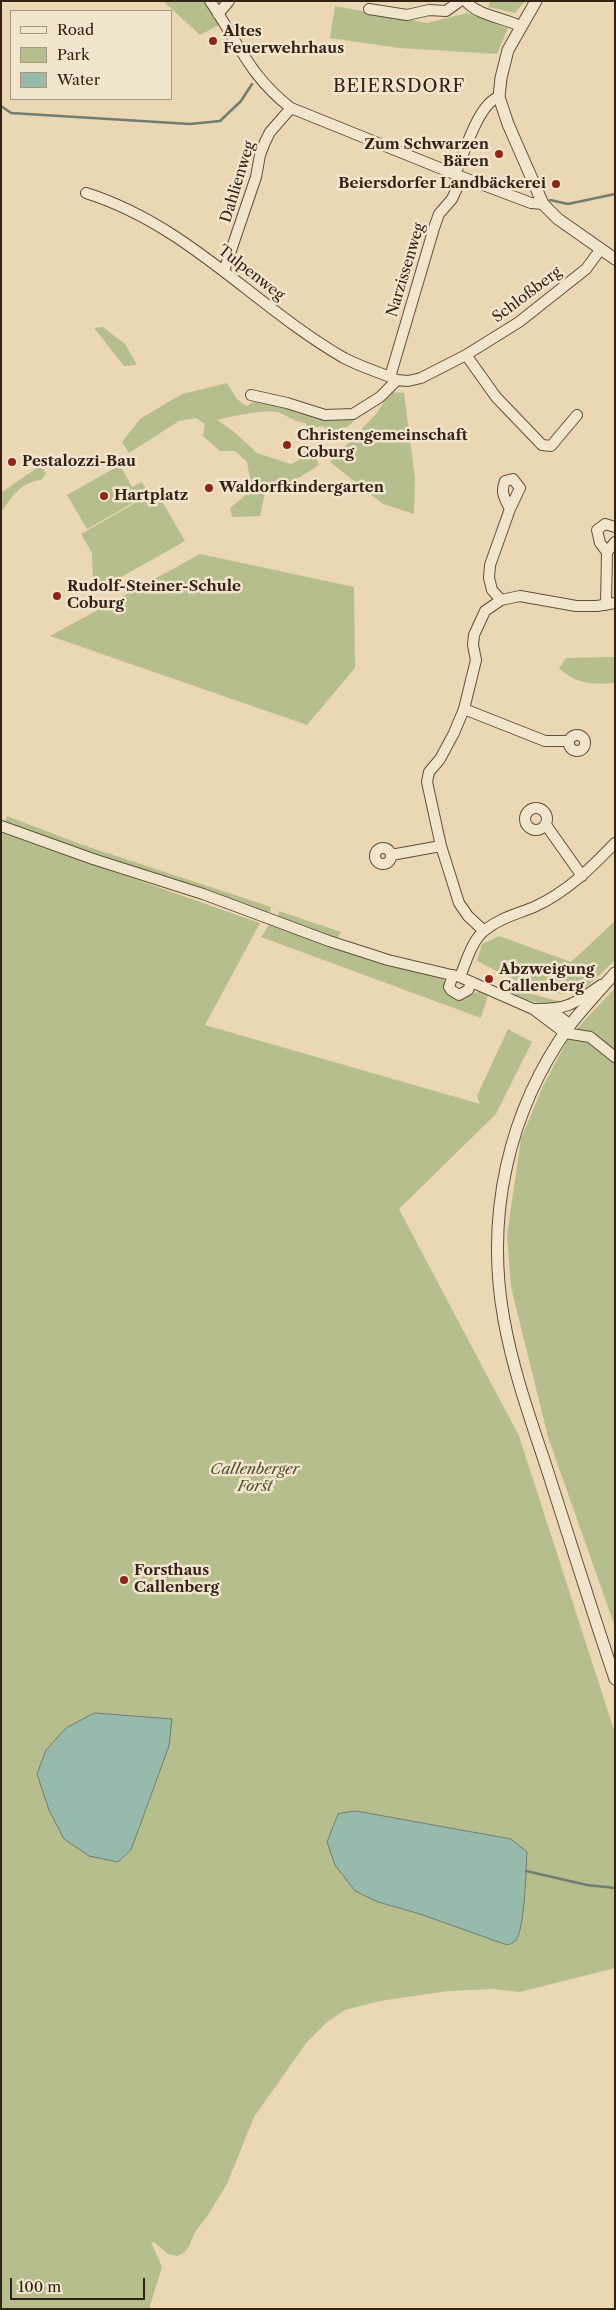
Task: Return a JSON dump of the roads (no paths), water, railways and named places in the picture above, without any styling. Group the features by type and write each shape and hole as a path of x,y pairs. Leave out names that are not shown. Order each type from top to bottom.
{"street":[{"path":"210,1 254,72 271,93 291,108 458,176 531,202 543,204"},
{"path":"218,14 229,1"},
{"path":"369,9 407,15 430,10 446,11 460,1"},
{"path":"466,1 480,12 505,18 520,26"},
{"path":"536,1 520,26 503,63 499,97 508,124 543,204 558,219 615,259"},
{"name":"Narzissenweg","path":"393,378 439,214 452,199 458,176 481,113 499,97"},
{"name":"Dahlienweg","path":"224,271 256,177 265,142 270,132 291,108"},
{"name":"Tulpenweg","path":"86,194 116,203 170,231 298,327 345,358 393,378"},
{"name":"Schloßberg","path":"393,378 408,381 421,378 466,356 519,322 586,269 600,250"},
{"path":"466,356 496,397 542,445 551,446 577,415"},
{"path":"251,395 287,403 325,415 353,414 380,397 393,378"},
{"path":"501,600 492,590 490,565 510,509"},
{"path":"484,930 462,909 441,846 426,782 429,772 440,759 454,734 464,709 476,660 473,646 475,629 485,611 501,600 526,596 576,606 610,604 607,552 600,542 597,530 605,524 615,527"},
{"path":"607,552 615,542"},
{"path":"464,709 545,741 569,741"},
{"path":"546,825 582,876"},
{"path":"1,826 93,859 203,894 328,941 388,960 456,976 472,982 570,1026 590,1037 615,1057"},
{"path":"472,982 466,992 459,995 455,994 449,987 484,930 511,915 534,907 582,876 615,843"},
{"path":"391,855 441,846"},
{"path":"533,1008 559,1009 574,1003 612,976"},
{"path":"612,976 570,1026 550,1056 532,1092 509,1152 502,1182 497,1222 499,1286 511,1352 615,1679"},
{"path":"550,1009 570,1026"}],"water":[{"path":"95,1713 172,1719 169,1746 131,1850 118,1862 89,1856 64,1839 49,1810 37,1774 46,1750 66,1728"},
{"path":"356,1811 511,1839 527,1852 523,1913 515,1941 507,1945 420,1914 378,1902 355,1891 335,1865 327,1842 338,1814"}],"waterway":[{"path":"1,106 11,113 190,124 220,121 241,101 252,84"},
{"path":"550,200 568,204 615,194"},
{"path":"526,1871 587,1885 615,1888"}],"place":[{"name":"Altes Feuerwehrhaus","path":"213,41"},
{"name":"Zum Schwarzen Bären","path":"499,154"},
{"name":"Beiersdorfer Landbäckerei","path":"556,184"},
{"name":"Christengemeinschaft Coburg","path":"287,445"},
{"name":"Pestalozzi-Bau","path":"12,462"},
{"name":"Waldorfkindergarten","path":"209,488"},
{"name":"Hartplatz","path":"104,496"},
{"name":"Rudolf-Steiner-Schule Coburg","path":"57,596"},
{"name":"Abzweigung Callenberg","path":"489,979"},
{"name":"Forsthaus Callenberg","path":"124,1580"}],"district":[{"name":"BEIERSDORF","path":"399,87"}],"park label":[{"name":"Callenberger Forst","path":"255,1478"}]}
